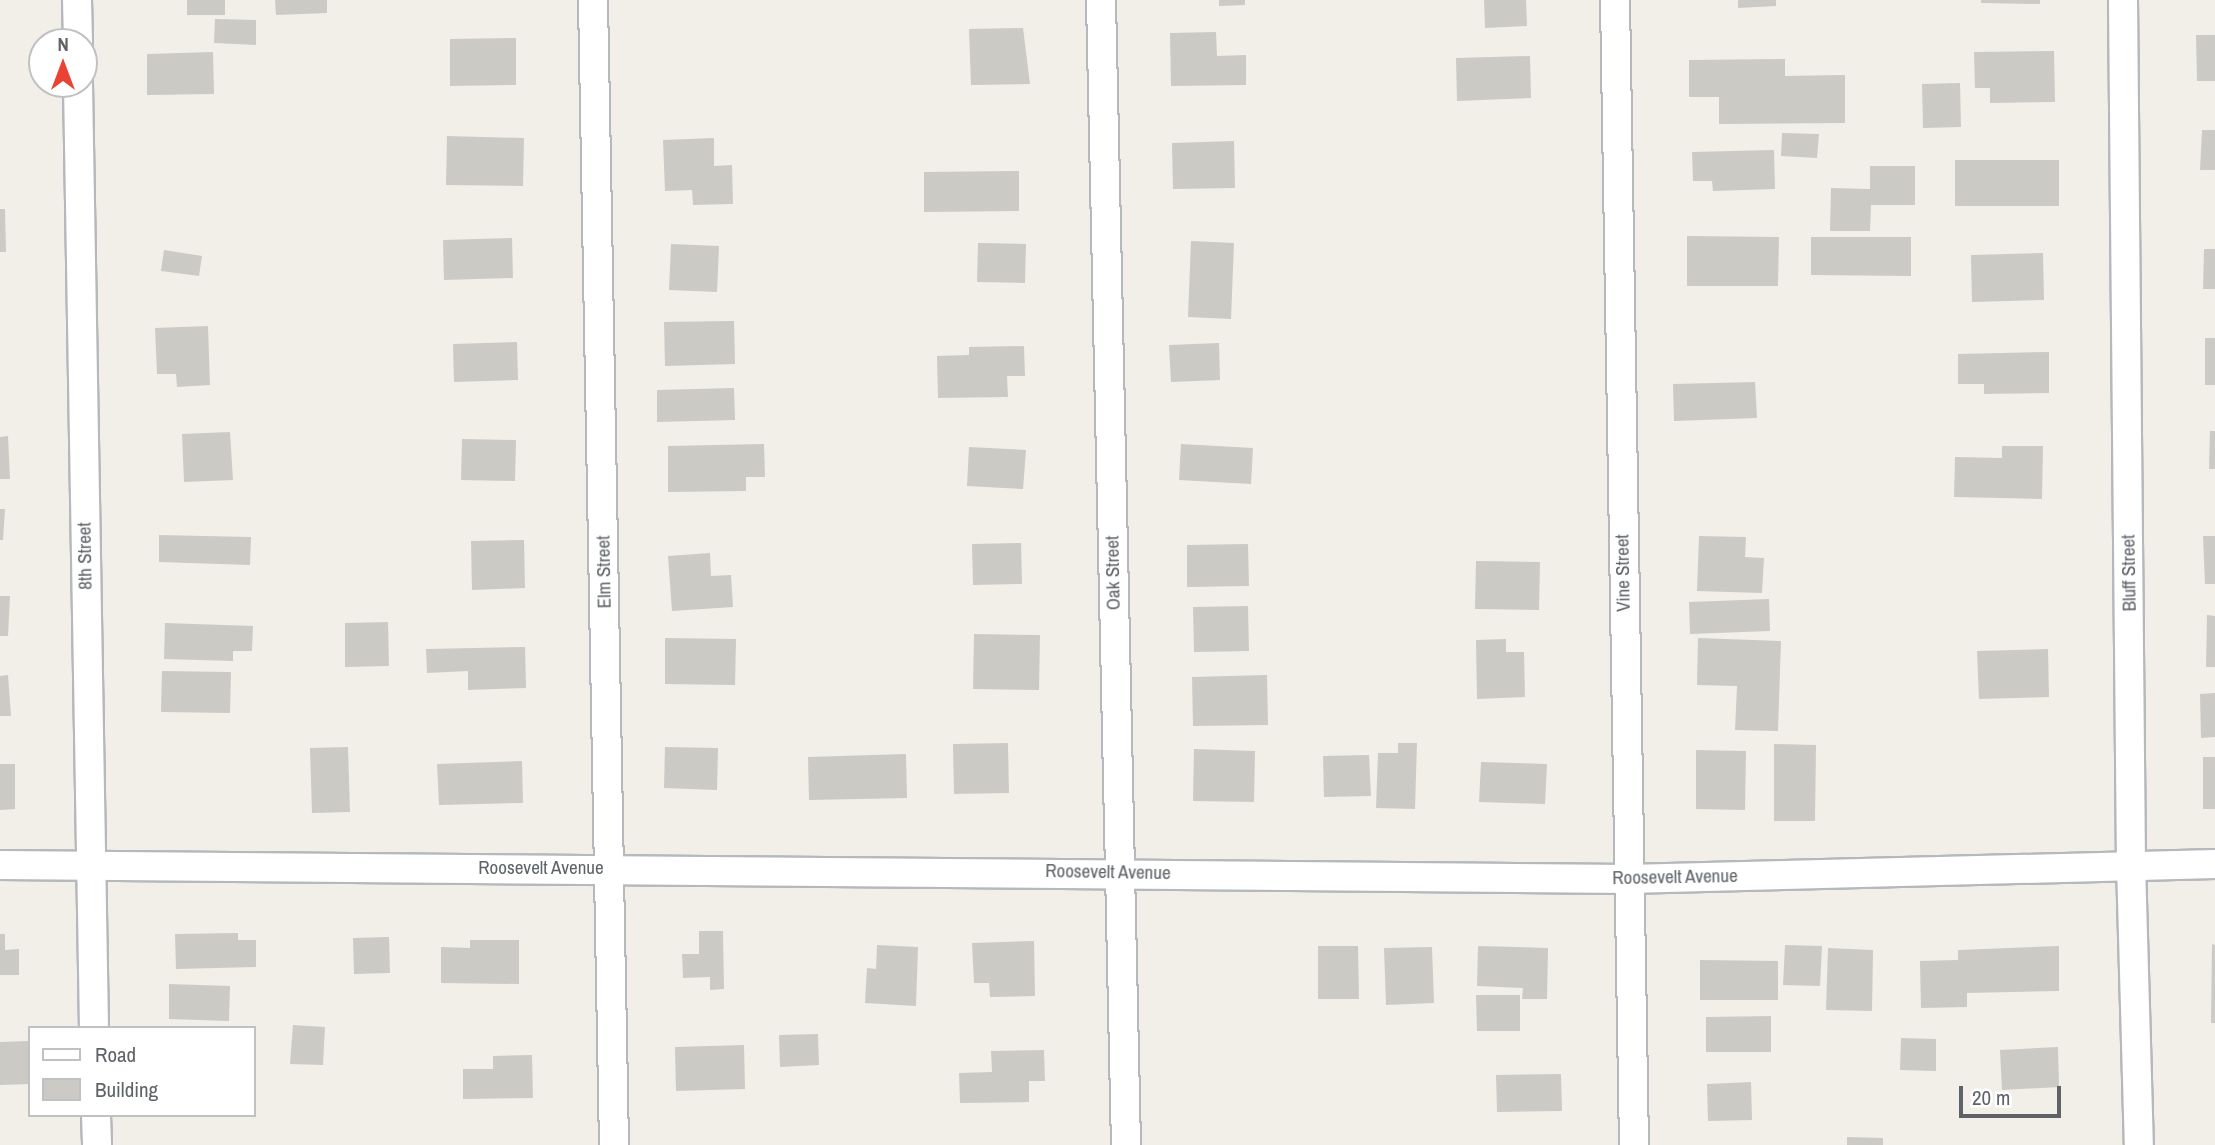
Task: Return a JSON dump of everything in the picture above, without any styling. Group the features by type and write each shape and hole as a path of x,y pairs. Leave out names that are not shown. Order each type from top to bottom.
{"street":[{"path":"77,0 78,28"},
{"name":"Elm Street","path":"593,0 614,1145"},
{"name":"Oak Street","path":"1101,0 1126,1145"},
{"name":"Vine Street","path":"1615,0 1634,1145"},
{"name":"Bluff Street","path":"2123,0 2131,864 2139,1145"},
{"name":"8th Street","path":"78,98 89,865 94,1026"},
{"name":"Roosevelt Avenue","path":"0,865 1118,872 1628,879 2131,864 2215,864"},
{"path":"96,1117 97,1145"}],"building":[{"path":"187,0 225,0 225,15 187,15"},
{"path":"275,0 327,0 327,13 276,15"},
{"path":"1219,0 1245,0 1245,5 1219,6"},
{"path":"1484,0 1526,0 1527,26 1485,28"},
{"path":"1738,0 1776,0 1776,6 1738,8"},
{"path":"1981,0 2040,0 2040,4 1981,3"},
{"path":"215,19 256,20 256,45 214,43"},
{"path":"1023,28 1030,84 971,85 969,29"},
{"path":"1216,32 1217,56 1246,55 1246,85 1171,86 1170,33"},
{"path":"2196,35 2215,35 2215,81 2197,81"},
{"path":"516,38 516,85 450,86 450,39"},
{"path":"2054,51 2055,102 1990,103 1990,88 1975,88 1974,52"},
{"path":"213,52 214,94 147,95 147,54"},
{"path":"1530,56 1531,98 1457,101 1456,58"},
{"path":"1785,59 1785,76 1845,75 1845,123 1719,124 1719,97 1689,97 1689,60"},
{"path":"1960,83 1961,127 1923,128 1922,84"},
{"path":"2202,130 2215,130 2215,170 2200,170"},
{"path":"1782,133 1819,134 1817,158 1781,156"},
{"path":"447,136 524,138 523,186 446,185"},
{"path":"714,138 714,166 732,165 733,204 693,205 692,190 665,191 663,140"},
{"path":"1234,141 1235,188 1173,189 1172,143"},
{"path":"1774,150 1775,189 1713,191 1712,181 1693,181 1692,152"},
{"path":"1955,160 2059,160 2059,206 1955,206"},
{"path":"1870,166 1915,166 1915,205 1871,205 1870,231 1830,231 1831,188 1870,189"},
{"path":"1019,171 1019,211 924,212 924,172"},
{"path":"0,209 5,209 6,252 0,252"},
{"path":"1687,236 1779,237 1778,286 1687,286"},
{"path":"1811,237 1911,237 1911,276 1811,275"},
{"path":"512,238 513,278 444,280 443,240"},
{"path":"1191,241 1234,243 1231,319 1188,317"},
{"path":"978,243 1026,244 1025,283 977,282"},
{"path":"671,244 719,246 717,292 669,290"},
{"path":"2204,249 2215,249 2215,289 2203,289"},
{"path":"164,250 202,256 199,276 161,271"},
{"path":"2043,253 2044,300 1972,302 1971,255"},
{"path":"734,321 735,364 665,366 664,322"},
{"path":"208,326 210,385 177,387 176,374 157,374 155,328"},
{"path":"2205,338 2215,338 2215,385 2205,385"},
{"path":"517,342 518,380 454,382 453,344"},
{"path":"1219,343 1220,380 1171,382 1169,345"},
{"path":"1024,346 1025,376 1007,376 1008,397 938,398 937,356 969,355 969,347"},
{"path":"2049,352 2049,393 1984,394 1984,384 1958,384 1958,354"},
{"path":"1755,382 1757,418 1674,421 1673,384"},
{"path":"734,388 735,420 657,422 657,390"},
{"path":"2210,431 2215,431 2215,469 2209,469"},
{"path":"230,432 233,480 184,482 182,434"},
{"path":"8,436 10,479 0,479 0,437"},
{"path":"462,439 516,440 515,481 461,480"},
{"path":"764,444 765,477 746,477 746,491 668,492 668,446"},
{"path":"1181,444 1253,448 1251,484 1179,480"},
{"path":"2002,446 2043,446 2042,499 1954,497 1955,457 2002,458"},
{"path":"969,447 1026,450 1023,489 967,486"},
{"path":"0,509 5,509 3,540 0,540"},
{"path":"159,535 251,537 250,565 159,562"},
{"path":"1699,536 1746,537 1745,557 1764,558 1762,593 1697,591"},
{"path":"2203,536 2215,536 2215,584 2205,584"},
{"path":"524,540 525,588 472,590 471,541"},
{"path":"1021,543 1022,584 973,585 972,544"},
{"path":"1248,544 1249,586 1187,587 1187,545"},
{"path":"710,553 711,576 731,575 733,607 672,611 668,556"},
{"path":"1476,561 1540,562 1539,610 1475,609"},
{"path":"0,596 10,596 8,636 0,636"},
{"path":"1769,599 1770,631 1690,634 1689,602"},
{"path":"1248,606 1249,651 1194,652 1193,607"},
{"path":"2207,615 2215,616 2215,667 2206,667"},
{"path":"388,622 389,666 345,667 345,623"},
{"path":"165,623 253,626 252,651 233,651 233,661 164,659"},
{"path":"974,634 1040,635 1039,690 973,689"},
{"path":"665,638 736,639 735,685 665,684"},
{"path":"1698,638 1781,641 1778,731 1735,730 1737,686 1697,685"},
{"path":"1506,639 1506,652 1524,652 1525,697 1477,699 1476,640"},
{"path":"525,647 526,688 468,690 468,671 427,673 426,649"},
{"path":"2048,649 2049,697 1979,699 1977,651"},
{"path":"162,671 231,672 230,713 161,712"},
{"path":"8,675 11,716 0,716 0,676"},
{"path":"1267,675 1268,725 1193,726 1192,677"},
{"path":"2215,693 2215,737 2201,738 2200,694"},
{"path":"1008,743 1009,793 954,794 953,744"},
{"path":"1398,743 1417,743 1415,809 1376,808 1378,753 1398,753"},
{"path":"1774,744 1816,745 1815,821 1774,821"},
{"path":"348,747 350,812 312,813 310,748"},
{"path":"665,747 718,748 717,790 664,788"},
{"path":"1194,749 1255,751 1254,802 1193,801"},
{"path":"1696,750 1746,751 1745,810 1696,809"},
{"path":"906,754 907,798 809,800 808,757"},
{"path":"1369,755 1371,796 1324,797 1323,756"},
{"path":"2203,757 2215,757 2215,809 2203,809"},
{"path":"522,761 523,803 439,805 437,764"},
{"path":"1481,762 1547,764 1545,804 1479,802"},
{"path":"0,764 15,764 15,809 0,810"},
{"path":"699,931 723,931 724,989 710,990 710,977 683,978 682,954 699,954"},
{"path":"238,933 238,940 256,940 256,967 176,969 175,934"},
{"path":"0,934 5,934 5,950 19,949 19,975 0,975"},
{"path":"389,937 390,973 354,974 353,938"},
{"path":"470,940 519,940 519,984 441,983 441,947 470,948"},
{"path":"1034,941 1035,996 990,997 989,983 974,983 972,943"},
{"path":"2212,944 2215,945 2215,1023 2211,1023"},
{"path":"877,945 918,947 916,1006 865,1003 867,968 876,969"},
{"path":"1785,945 1822,946 1820,986 1783,985"},
{"path":"1318,946 1358,946 1359,999 1318,999"},
{"path":"1478,946 1548,948 1547,999 1522,999 1523,988 1477,986"},
{"path":"2059,946 2059,991 1967,993 1967,1007 1921,1008 1920,961 1958,960 1958,950"},
{"path":"1432,947 1434,1003 1386,1005 1384,948"},
{"path":"1828,948 1873,950 1872,1011 1826,1010"},
{"path":"1700,960 1778,961 1778,1000 1700,1000"},
{"path":"169,984 230,986 229,1021 169,1019"},
{"path":"1476,995 1520,995 1520,1031 1477,1031"},
{"path":"1771,1016 1771,1052 1706,1052 1706,1017"},
{"path":"293,1025 325,1027 323,1065 290,1064"},
{"path":"818,1034 819,1065 780,1067 779,1035"},
{"path":"1901,1038 1936,1039 1936,1071 1900,1070"},
{"path":"28,1041 28,1084 0,1085 0,1042"},
{"path":"744,1045 745,1089 676,1091 675,1047"},
{"path":"2058,1047 2059,1087 2002,1090 2000,1050"},
{"path":"1044,1050 1045,1081 1029,1081 1029,1102 960,1103 959,1073 992,1072 991,1051"},
{"path":"532,1055 533,1098 463,1099 463,1069 493,1069 493,1056"},
{"path":"1561,1074 1562,1111 1497,1112 1496,1075"},
{"path":"1751,1082 1752,1120 1708,1121 1707,1084"},
{"path":"1847,1137 1883,1138 1883,1145 1847,1145"}]}
